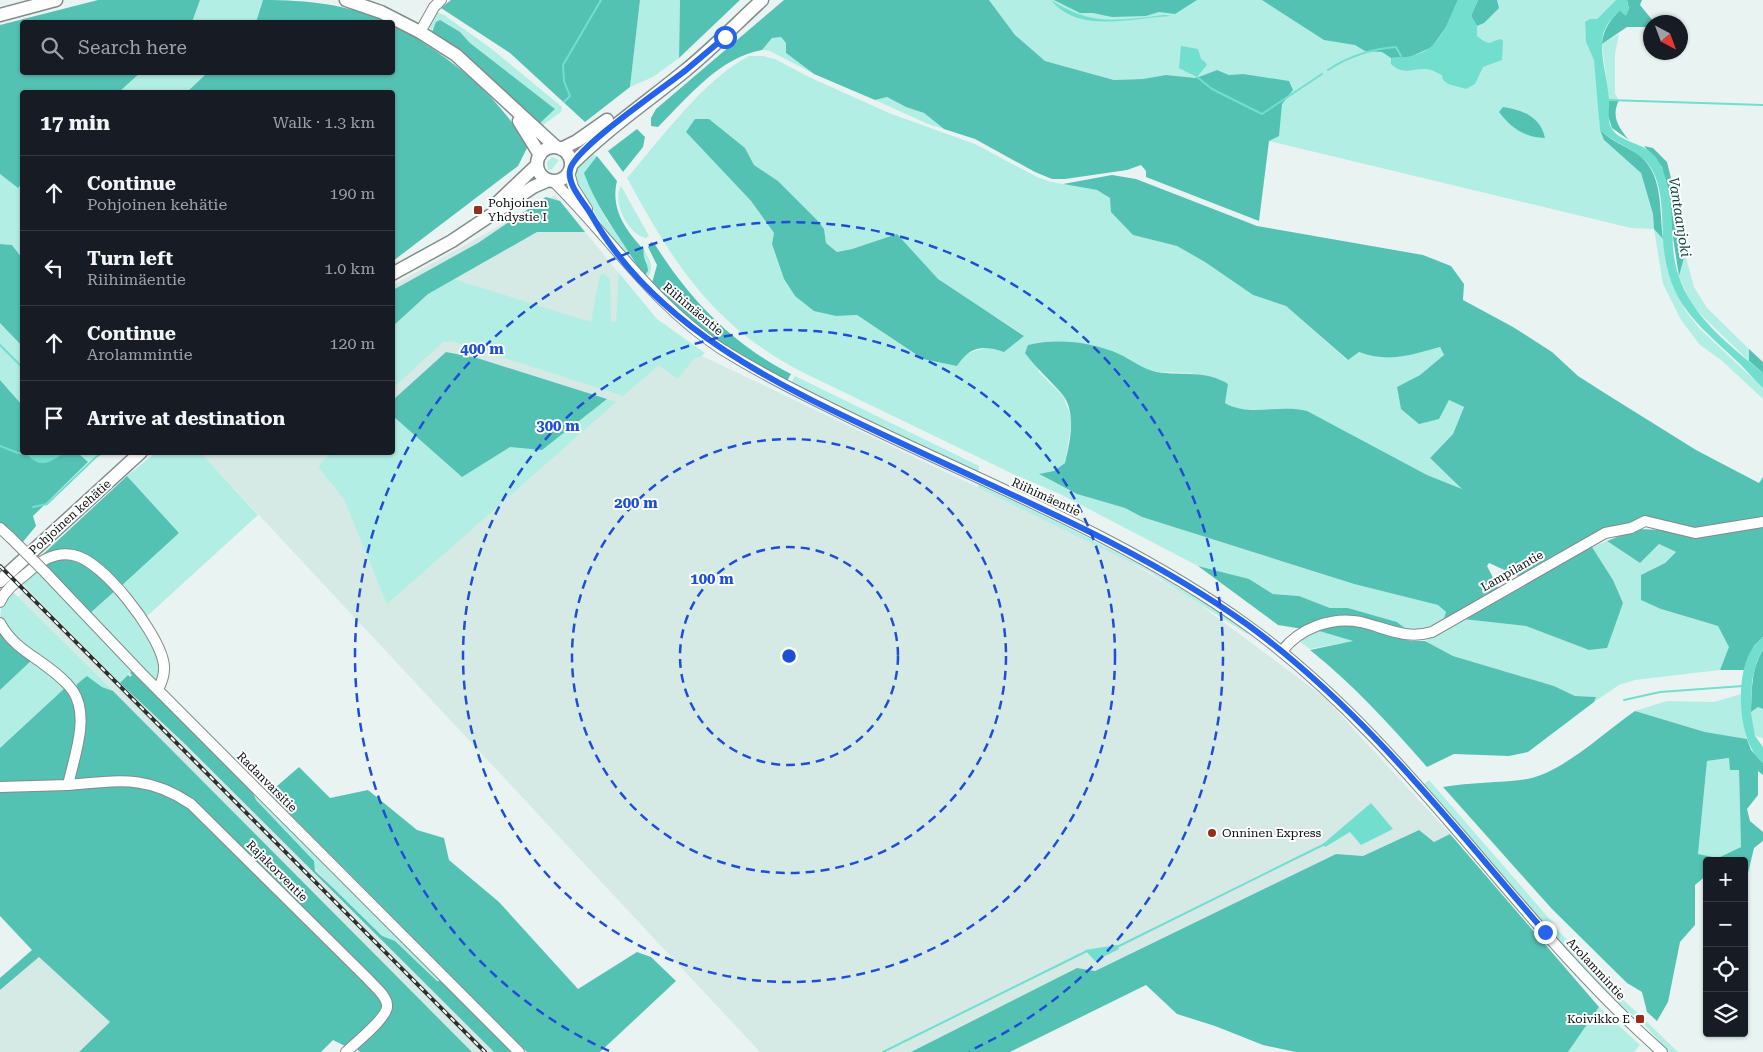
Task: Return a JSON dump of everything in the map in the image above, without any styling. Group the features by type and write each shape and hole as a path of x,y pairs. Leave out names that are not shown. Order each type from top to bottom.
{"main road":[{"path":"0,15 56,0"},
{"path":"346,0 381,12 420,32 456,55 510,106 567,154 570,168"},
{"path":"395,272 452,241 533,187 551,180 562,179 600,135 686,70 725,37 762,0"},
{"path":"409,264 492,208 512,191 547,149 558,148 577,141 657,86 741,20"},
{"path":"510,106 539,160 541,174 551,180"},
{"name":"Pohjoinen kehätie","path":"0,581 138,455"}],"street":[{"path":"420,32 434,7 441,0"},
{"name":"Riihimäentie","path":"570,168 573,187 598,227 622,259 681,318 720,348 786,386 1100,537 1152,564 1226,610 1282,651 1346,708 1458,830"},
{"name":"Riihimäentie","path":"551,180 598,227"},
{"name":"Lampilantie","path":"1282,651 1299,635 1315,626 1340,621 1361,622 1410,636 1432,632 1605,533 1631,528 1644,521 1695,532 1763,522"},
{"name":"Radanvarsitie","path":"0,528 46,572 158,689 519,1052"},
{"path":"0,602 10,588 44,559 62,554 79,556 96,568 111,583 152,634 164,661 165,671 158,689"},
{"path":"0,623 16,644 60,676 78,701 80,713 78,739 68,785"},
{"name":"Rajakorventie","path":"0,787 113,782 150,783 176,793 191,804 368,979 386,1000 387,1007 383,1016 346,1052"},
{"name":"Arolammintie","path":"1458,830 1579,970 1662,1052"}],"shaded area":[{"path":"98,0 200,0 193,20 20,20 20,75 138,75 121,90 20,90 20,186 18,188 0,174 0,25"},
{"path":"200,0 263,0 257,20 193,20"},
{"path":"263,0 327,4 357,11 383,20 257,20"},
{"path":"451,0 640,0 630,87 585,122 510,53 441,8"},
{"path":"640,0 680,0 679,58 653,77 630,87"},
{"path":"680,0 740,0 679,58"},
{"path":"784,0 989,0 1015,35 1045,61 1114,80 1143,79 1166,75 1196,78 1217,70 1229,75 1243,74 1289,81 1293,90 1282,104 1279,136 1269,141 1259,221 1146,177 1146,171 1141,165 1127,170 1065,179 1052,179 1035,172 975,139 944,129 924,113 906,107 887,97 875,100 814,74 786,53 786,43 781,37 772,38 762,50 747,54 718,70 705,80 658,127 651,126 651,118 656,109"},
{"path":"989,0 1616,0 1597,19 1585,22 1586,33 1596,68 1600,130 1604,140 1641,173 1653,214 1654,229 1631,228 1269,141 1243,74 1229,75 1217,70 1196,78 1166,75 1143,79 1114,80 1045,61 1015,35"},
{"path":"1051,0 1066,9 1093,18 1106,20 1171,16 1124,21 1092,21 1063,11"},
{"path":"1054,0 1197,0 1175,14 1159,12 1146,16 1112,17 1093,13 1080,13"},
{"path":"1262,0 1458,0 1446,27 1432,47 1410,57 1391,58 1382,52 1365,51 1355,45 1324,40"},
{"path":"1458,0 1478,0 1471,16 1477,26 1477,36 1487,43 1501,39 1503,41 1502,60 1483,67 1475,84 1466,89 1448,84 1443,80 1442,75 1430,70 1404,71 1391,64 1391,58 1409,57 1421,53 1436,42 1446,27"},
{"path":"1478,0 1497,0 1499,8 1484,23 1477,26 1471,16"},
{"path":"1616,0 1627,0 1629,9 1626,16 1620,11 1615,16 1607,25 1603,35 1602,51 1608,92 1610,125 1617,134 1651,152 1657,159 1668,187 1676,268 1683,287 1692,304 1717,333 1763,373 1763,388 1702,328 1681,303 1668,270 1664,250 1659,187 1651,168 1640,156 1600,130 1594,60 1586,42 1585,22 1590,19 1597,19"},
{"path":"1627,0 1642,0 1640,5 1648,15 1643,15 1643,27 1627,27 1602,44 1605,30 1613,18 1619,11 1629,9"},
{"path":"436,12 444,15 492,49 562,107 561,112 539,128 537,126 555,109 470,43 460,32 432,28 432,32 429,25"},
{"path":"440,20 460,32 470,43 555,109 537,126 432,32 436,22"},
{"path":"395,25 440,54 483,89 507,116 528,146 518,166 395,259 395,90 189,90 205,75 395,75"},
{"path":"1619,34 1615,54 1615,94 1619,100 1609,100 1602,44"},
{"path":"781,37 786,43 786,53 814,74 770,51 762,50 772,38"},
{"path":"1181,46 1198,49 1201,59 1206,63 1207,65 1197,77 1179,68"},
{"path":"749,56 763,56 775,59 809,77 889,113 975,144 1037,177 1051,182 1097,190 1110,198 1133,235 1177,246 1205,262 1253,295 1286,306 1347,360 1359,352 1380,357 1400,357 1440,347 1444,355 1420,375 1397,387 1401,409 1439,419 1449,400 1464,407 1453,434 1430,458 1463,490 1427,475 1332,426 1256,409 1234,409 1224,403 1228,384 1190,373 1159,372 1140,367 1119,354 1089,345 1057,342 1038,371 1063,396 1072,419 1065,463 1054,471 1040,475 1077,494 1125,508 1142,517 1354,584 1438,605 1446,612 1442,624 1426,633 1410,632 1397,622 1348,608 1330,608 1299,596 1273,594 1248,579 1198,566 1060,494 1013,474 802,372 771,354 743,334 719,313 679,265 627,178 699,95 732,67","holes":["686,132 745,148 754,165 778,181 817,220 824,229 826,243 837,252 897,234 939,280 959,295 1024,336 965,354 923,359 857,315 835,316 795,296 784,279 772,244 774,233 751,201"]},
{"path":"138,75 205,75 189,90 121,90"},
{"path":"887,97 906,107 924,113 944,129 928,124 875,100"},
{"path":"1609,100 1619,100 1616,111 1617,121 1629,140 1612,128 1607,113"},
{"path":"1503,107 1523,112 1535,119 1543,130 1545,138 1524,134 1513,127 1499,112"},
{"path":"695,119 709,119 745,148 754,165 778,181 817,220 824,229 826,243 837,252 897,234 938,279 1024,336 1004,352 990,348 972,351 957,366 923,359 857,315 836,316 814,311 795,296 784,279 772,244 774,233 751,201 686,132"},
{"path":"637,129 645,137 643,147 623,172 608,151"},
{"path":"1600,130 1636,153 1651,170 1656,180 1663,239 1654,229 1653,214 1641,173 1604,140"},
{"path":"1644,146 1653,148 1667,162 1673,186 1679,195 1677,210 1685,254 1679,276 1662,167"},
{"path":"593,150 594,155 597,156 585,173 607,221 623,241 648,264 643,255 644,250 651,267 647,278 610,237 576,183 577,169"},
{"path":"597,156 617,181 615,191 618,210 631,235 644,250 648,271 645,275 641,272 610,224 589,187 584,173"},
{"path":"552,157 559,160 552,169 548,170 547,162"},
{"path":"0,174 18,188 20,186 20,255 12,245 0,244"},
{"path":"1112,175 1136,179 1257,226 1423,255 1451,266 1464,284 1463,300 1513,327 1552,352 1578,376 1696,450 1759,483 1763,477 1763,520 1695,531 1634,521 1598,533 1522,578 1489,563 1487,566 1500,591 1442,624 1446,612 1438,605 1354,584 1142,517 1125,508 1077,494 1039,474 1054,471 1065,463 1071,427 1070,409 1062,394 1025,353 1028,345 1074,342 1109,350 1157,372 1203,375 1220,380 1228,384 1225,403 1234,407 1254,410 1297,409 1307,411 1427,475 1462,489 1430,458 1453,434 1464,407 1449,400 1439,419 1419,424 1401,409 1397,387 1420,375 1444,355 1440,347 1400,357 1380,357 1359,352 1348,360 1286,306 1253,295 1205,262 1177,246 1133,235 1111,212 1110,198 1097,190 1063,184"},
{"path":"621,186 649,236 646,238 634,231 623,217 618,200"},
{"path":"555,195 671,337 700,355 1105,548 1187,595 1324,697 1450,834 1434,842 1418,830 1363,856 1336,854 1094,971 1077,968 911,1052 760,1052 203,455 395,455 395,284"},
{"path":"546,197 560,201 585,232 537,232 428,294 395,324 395,289 478,243"},
{"path":"1654,229 1663,239 1670,275 1685,310 1699,328 1763,388 1763,399 1721,360 1700,345 1681,320 1663,284"},
{"path":"651,242 654,243 697,301 731,334 750,349 791,374 787,381 729,348 694,324 652,283 657,265 648,247"},
{"path":"0,244 12,245 20,255 20,344 0,323"},
{"path":"1685,254 1694,287 1707,308 1749,349 1749,361 1692,306 1679,276"},
{"path":"604,273 610,280 611,322 616,322 619,273 657,319 705,353 700,357 694,358 678,379 659,365 623,396 452,341 443,342 395,386 395,323 428,294 453,279 591,322 600,275"},
{"path":"0,323 20,344 20,403 0,380"},
{"path":"1749,349 1763,362 1763,373 1749,361"},
{"path":"446,352 477,358 607,399 542,450 510,447 462,477 395,418 395,398"},
{"path":"795,376 979,466 979,470 975,473 790,384"},
{"path":"0,380 20,403 20,455 80,455 88,462 33,516 36,526 22,543 0,525"},
{"path":"607,399 616,402 387,604 344,499 319,468 321,462 330,455 395,455 395,418 462,476 510,446 542,450"},
{"path":"28,455 61,455 44,463"},
{"path":"80,455 97,455 88,462"},
{"path":"153,455 203,455 258,515 145,618 119,588 179,533 127,476"},
{"path":"127,476 179,533 119,588 107,574 51,552 41,556"},
{"path":"979,485 1117,553 1183,590 1249,631 1247,634 1148,571 977,487"},
{"path":"1763,526 1763,637 1754,646 1744,670 1720,670 1729,647 1718,626 1661,609 1641,600 1641,575 1665,563 1676,552 1659,544 1640,563 1607,541 1637,529 1665,530"},
{"path":"1607,541 1640,563 1659,544 1676,552 1665,563 1641,575 1661,609 1718,626 1730,647 1720,670 1635,680 1619,685 1594,702 1595,697 1575,696 1554,686 1453,656 1425,641 1463,619 1526,626 1589,650 1606,648 1623,603 1613,580 1592,547"},
{"path":"1592,547 1613,580 1623,603 1607,648 1589,650 1526,626 1463,619 1549,569"},
{"path":"55,557 82,561 116,590 88,615 41,563"},
{"path":"1198,566 1249,579 1273,594 1299,596 1330,608 1348,608 1397,622 1410,632 1362,620 1303,629 1278,625"},
{"path":"36,568 134,668 120,683 20,581"},
{"path":"38,578 509,1052 472,1052 18,597"},
{"path":"116,590 150,635 162,673 156,682 88,615"},
{"path":"12,591 113,691 102,687 87,676 76,691 23,645 0,618 2,602"},
{"path":"1339,624 1359,627 1411,641 1425,641 1453,656 1554,686 1575,696 1596,697 1594,702 1528,752 1509,756 1454,754 1427,767 1357,691 1310,650 1353,641 1316,630"},
{"path":"0,628 33,659 0,690"},
{"path":"1316,630 1354,641 1310,649 1296,639"},
{"path":"1763,637 1763,650 1757,661 1752,681 1751,712 1755,736 1763,747 1763,763 1755,754 1744,729 1741,684 1747,659"},
{"path":"1763,650 1763,709 1758,707 1751,712 1754,672"},
{"path":"33,659 67,686 0,748 0,690"},
{"path":"134,668 250,786 256,800 314,861 315,871 382,936 395,941 437,981 445,981 516,1052 494,1052 185,744 120,683 128,675 130,677 132,675 130,673"},
{"path":"87,676 102,687 113,691 472,1052 360,1052 354,1046 391,1001 170,787 147,780 136,779 78,782 74,779 80,735 76,691 77,684"},
{"path":"67,686 76,702 77,727 66,778 61,782 0,785 0,748"},
{"path":"1741,694 1747,739 1705,732 1635,711 1667,701 1714,702"},
{"path":"1758,707 1763,709 1763,738 1755,736 1751,712"},
{"path":"1635,711 1705,732 1747,739 1751,750 1763,763 1763,775 1758,771 1758,795 1747,809 1750,821 1763,832 1763,841 1754,848 1748,873 1748,857 1720,857 1741,847 1739,770 1730,770 1729,758 1707,761 1698,854 1713,857 1703,857 1703,878 1695,885 1695,925 1680,942 1668,1002 1657,1021 1647,1012 1642,992 1627,983 1552,909 1443,787 1527,779 1555,768 1583,750"},
{"path":"1730,758 1739,770 1741,847 1720,857 1698,854 1707,761"},
{"path":"299,767 330,798 368,790 417,830 444,838 449,860 499,902 578,989 637,952 651,957 676,981 600,1052 527,1052 269,793"},
{"path":"1429,780 1552,924 1547,927 1423,785"},
{"path":"122,785 150,786 188,806 382,997 385,1008 347,1047 333,1040 321,1052 79,1052 110,1022 39,957 0,990 0,978 32,950 0,916 0,791"},
{"path":"250,786 445,981 438,981 395,941 382,936 332,887 256,800"},
{"path":"1371,803 1393,829 1361,845 1350,832 1325,847 1323,844"},
{"path":"1419,830 1434,842 1450,834 1599,1007 1568,1052 1296,1052 1263,1045 1215,1026 1177,1014 1146,985 1010,1052 911,1052 1077,968 1095,971 1336,854 1363,856"},
{"path":"1555,927 1618,995 1613,1000 1552,933 1551,930"},
{"path":"1117,945 1119,949 1095,961 1085,950"},
{"path":"39,957 110,1022 79,1052 0,1052 0,990"},
{"path":"1621,998 1641,1016 1638,1019 1617,1003"},
{"path":"1599,1007 1640,1045 1634,1052 1568,1052"},
{"path":"1644,1019 1678,1052 1669,1052 1643,1023 1642,1020"}],"waterway":[{"path":"564,102 570,96 564,81 563,65 601,0"},
{"path":"1328,70 1352,57 1378,49 1396,47 1401,56"},
{"path":"1197,77 1212,89 1262,114 1322,74"},
{"path":"1608,100 1763,105"},
{"path":"0,345 20,365"},
{"path":"0,446 20,453"},
{"path":"33,507 47,504 99,455"},
{"path":"1624,700 1660,692 1743,686"},
{"path":"1117,947 1325,844"},
{"path":"883,1052 1087,951"}],"railway":[{"path":"0,566 485,1052"}],"place":[{"name":"Pohjoinen Yhdystie I","path":"478,210"},
{"name":"Onninen Express","path":"1212,833"},
{"name":"Koivikko E","path":"1640,1019"}],"route":[{"path":"725,37 686,70 600,135 570,168 570,179 573,187 592,214 598,227 644,284 681,318 720,348 786,386 1100,537 1194,589 1247,625 1282,651 1318,682 1387,750 1545,932"}],"water label":[{"name":"Vantaanjoki","path":"1680,217"}]}
